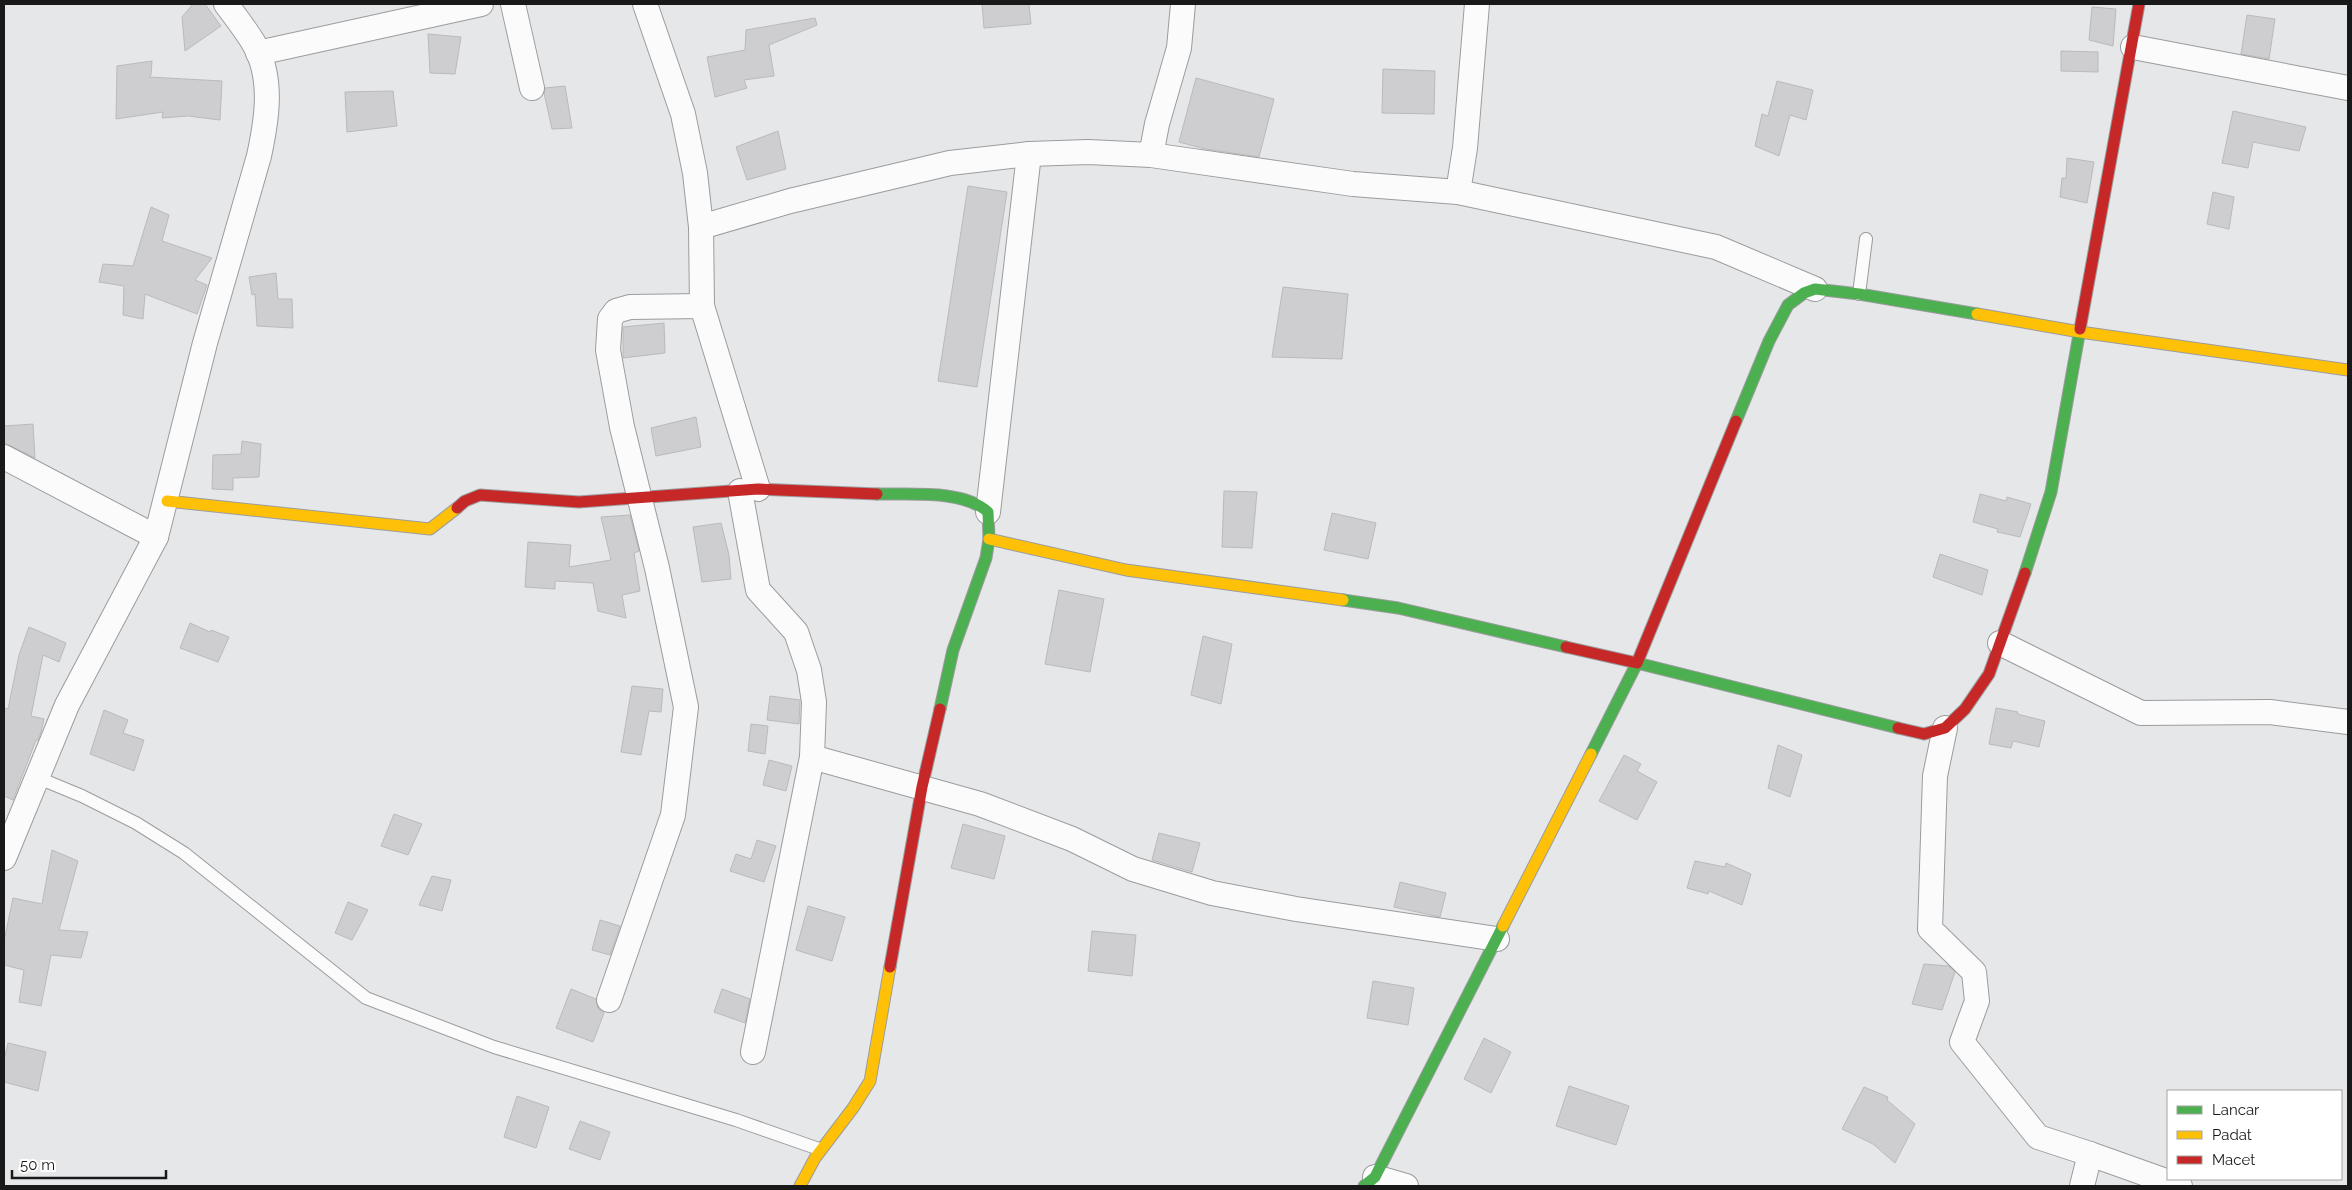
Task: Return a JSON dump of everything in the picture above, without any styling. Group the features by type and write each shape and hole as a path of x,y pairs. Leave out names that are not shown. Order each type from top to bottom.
{"street":[{"path":"4,858 9,828 36,778 67,705 156,537 167,501 205,343 265,128 268,99 262,63 254,43 226,4"},
{"path":"258,52 481,4"},
{"path":"513,4 532,88"},
{"path":"645,4 683,114 695,173 700,227 702,306 749,490 758,590 796,632 809,670 814,702 812,757 753,1052"},
{"path":"1151,155 1157,124 1178,48 1183,4"},
{"path":"1458,192 1465,148 1477,4"},
{"path":"990,539 1126,570 1398,608 1638,663 1924,734 1945,728 1965,709 1989,674 2050,492 2133,47 2139,4"},
{"path":"2133,47 2348,88"},
{"path":"700,227 790,201 950,163 1029,154 1088,152 1151,155 1353,184 1458,192 1716,247 1815,289 1859,294 2080,332 2348,370"},
{"path":"800,1186 819,1150 861,1098 870,1080 922,788 953,650 986,558 990,539 988,512 1029,154"},
{"path":"1406,1186 1370,1182 1638,663 1769,341 1788,305 1792,278"},
{"path":"1788,305 1804,293 1815,289"},
{"path":"609,1000 673,815 686,707 640,499 622,427 608,350 610,320 616,311 630,307 702,306"},
{"path":"4,457 156,537"},
{"path":"167,501 430,529 441,524 468,498 480,495 579,502 749,490 942,496 971,499 988,512"},
{"path":"2000,643 2141,713 2270,712 2348,722"},
{"path":"1945,728 1935,776 1930,929 1974,972 1977,1001 1962,1042 2038,1137 2180,1186"},
{"path":"812,757 980,804 1072,839 1133,869 1212,893 1296,909 1497,939"},
{"path":"2082,1186 2090,1154"}],"lane":[{"path":"1859,294 1866,239"},
{"path":"36,778 82,796 136,823 184,853 366,998 494,1047 736,1120 819,1150"}],"building":[{"path":"193,4 205,4 221,26 185,51 182,17"},
{"path":"982,4 1029,4 1031,24 984,28"},
{"path":"2092,7 2116,9 2113,46 2089,40"},
{"path":"2247,15 2275,19 2269,59 2241,54"},
{"path":"815,18 817,25 769,45 774,76 744,80 747,88 715,97 707,57 745,50 746,30"},
{"path":"428,34 461,37 455,74 430,73"},
{"path":"2061,51 2098,52 2098,72 2061,71"},
{"path":"152,61 151,75 149,77 222,81 220,120 188,116 162,118 163,112 116,119 117,66"},
{"path":"1383,69 1435,71 1434,114 1382,113"},
{"path":"1196,78 1274,99 1259,157 1205,149 1179,142"},
{"path":"1777,81 1813,90 1806,120 1790,115 1779,156 1755,146 1762,114 1768,116"},
{"path":"565,86 572,128 552,129 544,93 545,88"},
{"path":"393,91 397,126 347,132 345,92"},
{"path":"2233,111 2306,127 2299,151 2253,142 2248,168 2222,163"},
{"path":"778,131 786,169 747,180 736,147"},
{"path":"2067,158 2094,162 2087,203 2060,197 2062,178 2066,178"},
{"path":"968,186 1007,192 977,387 938,381"},
{"path":"2213,192 2234,197 2229,229 2207,224"},
{"path":"151,207 169,215 162,241 212,258 195,280 207,285 197,314 145,294 143,319 123,315 124,286 99,282 103,264 133,266"},
{"path":"276,273 278,299 292,299 293,328 257,326 255,294 252,295 249,277"},
{"path":"1283,287 1348,294 1342,359 1272,357"},
{"path":"664,323 665,353 623,358 623,327"},
{"path":"696,417 701,447 656,456 651,428"},
{"path":"33,424 35,458 4,443 4,426"},
{"path":"242,441 261,444 259,477 233,478 233,490 212,489 213,455 241,454"},
{"path":"1224,491 1257,492 1252,548 1222,547"},
{"path":"1980,494 2006,501 2007,497 2031,504 2020,537 1997,532 1998,529 1973,522"},
{"path":"1332,513 1376,523 1368,559 1324,550"},
{"path":"630,515 639,551 634,553 640,591 622,595 626,618 598,611 593,583 555,581 555,589 525,587 528,542 571,545 569,567 611,560 601,517"},
{"path":"721,523 729,555 731,579 702,582 693,527"},
{"path":"1940,554 1988,570 1982,595 1933,577"},
{"path":"1059,590 1104,599 1090,672 1045,664"},
{"path":"190,623 210,632 211,630 229,637 218,662 180,648"},
{"path":"29,627 66,643 59,662 43,655 31,716 44,719 38,740 36,740 13,800 4,796 4,708 8,709 19,655"},
{"path":"1203,636 1232,644 1221,704 1191,695"},
{"path":"632,686 663,689 661,712 649,711 641,755 621,752"},
{"path":"770,696 800,700 799,724 767,720"},
{"path":"1996,708 2018,712 2017,714 2045,721 2039,747 2013,741 2011,748 1989,744"},
{"path":"104,710 128,720 123,733 144,740 134,771 90,754"},
{"path":"751,724 768,726 765,754 748,751"},
{"path":"1778,745 1802,755 1790,797 1768,788"},
{"path":"1624,755 1641,764 1637,771 1657,782 1637,820 1599,801"},
{"path":"769,760 792,766 786,791 763,785"},
{"path":"394,814 422,824 408,855 381,846"},
{"path":"963,824 1005,836 994,879 951,868"},
{"path":"1159,833 1200,843 1192,872 1152,860"},
{"path":"757,840 776,846 764,882 730,871 736,854 751,859"},
{"path":"52,850 78,861 59,930 88,932 81,958 51,955 41,1006 19,1002 24,970 4,965 4,941 13,898 42,904"},
{"path":"1695,861 1725,867 1726,863 1751,874 1742,905 1709,891 1708,894 1687,888"},
{"path":"432,876 451,880 442,911 419,905"},
{"path":"1400,882 1446,893 1440,917 1394,907"},
{"path":"348,902 368,910 352,940 335,933"},
{"path":"808,906 845,917 832,961 796,950"},
{"path":"600,920 620,926 610,955 592,950"},
{"path":"1092,931 1136,935 1132,976 1088,971"},
{"path":"1924,964 1949,966 1955,972 1942,1010 1912,1004"},
{"path":"1373,981 1414,988 1408,1025 1367,1018"},
{"path":"571,989 596,999 598,1009 604,1013 593,1042 556,1028"},
{"path":"722,989 750,999 745,1023 714,1012"},
{"path":"1484,1038 1511,1052 1491,1093 1464,1079"},
{"path":"8,1043 46,1052 38,1091 4,1082 4,1060"},
{"path":"1569,1086 1629,1106 1616,1145 1556,1126"},
{"path":"1864,1087 1888,1097 1887,1100 1915,1124 1895,1163 1873,1144 1842,1129"},
{"path":"517,1096 549,1107 536,1148 504,1137"},
{"path":"580,1121 610,1132 600,1160 569,1149"}],"traffic: fast":[{"path":"1736,421 1769,341 1788,305 1804,293 1815,289 1859,294 1977,314"},
{"path":"2025,573 2051,492 2080,329"},
{"path":"877,494 950,496 977,505 988,512 989,539 986,558 953,650 940,709"},
{"path":"1343,600 1398,608 1566,647"},
{"path":"1591,754 1637,663 1898,728"},
{"path":"1364,1186 1375,1177 1503,926"}],"traffic: slow":[{"path":"1977,314 2080,332 2348,370"},
{"path":"167,501 430,529 457,508"},
{"path":"989,539 1126,570 1343,600"},
{"path":"1503,926 1591,754"},
{"path":"800,1186 815,1158 853,1108 870,1081 890,967"}],"traffic: jam":[{"path":"2080,329 2139,4"},
{"path":"1566,647 1637,663 1736,421"},
{"path":"457,508 465,501 480,495 579,502 758,489 877,494"},
{"path":"1898,728 1924,734 1945,728 1965,709 1989,674 2025,573"},
{"path":"890,967 922,787 940,709"}]}
